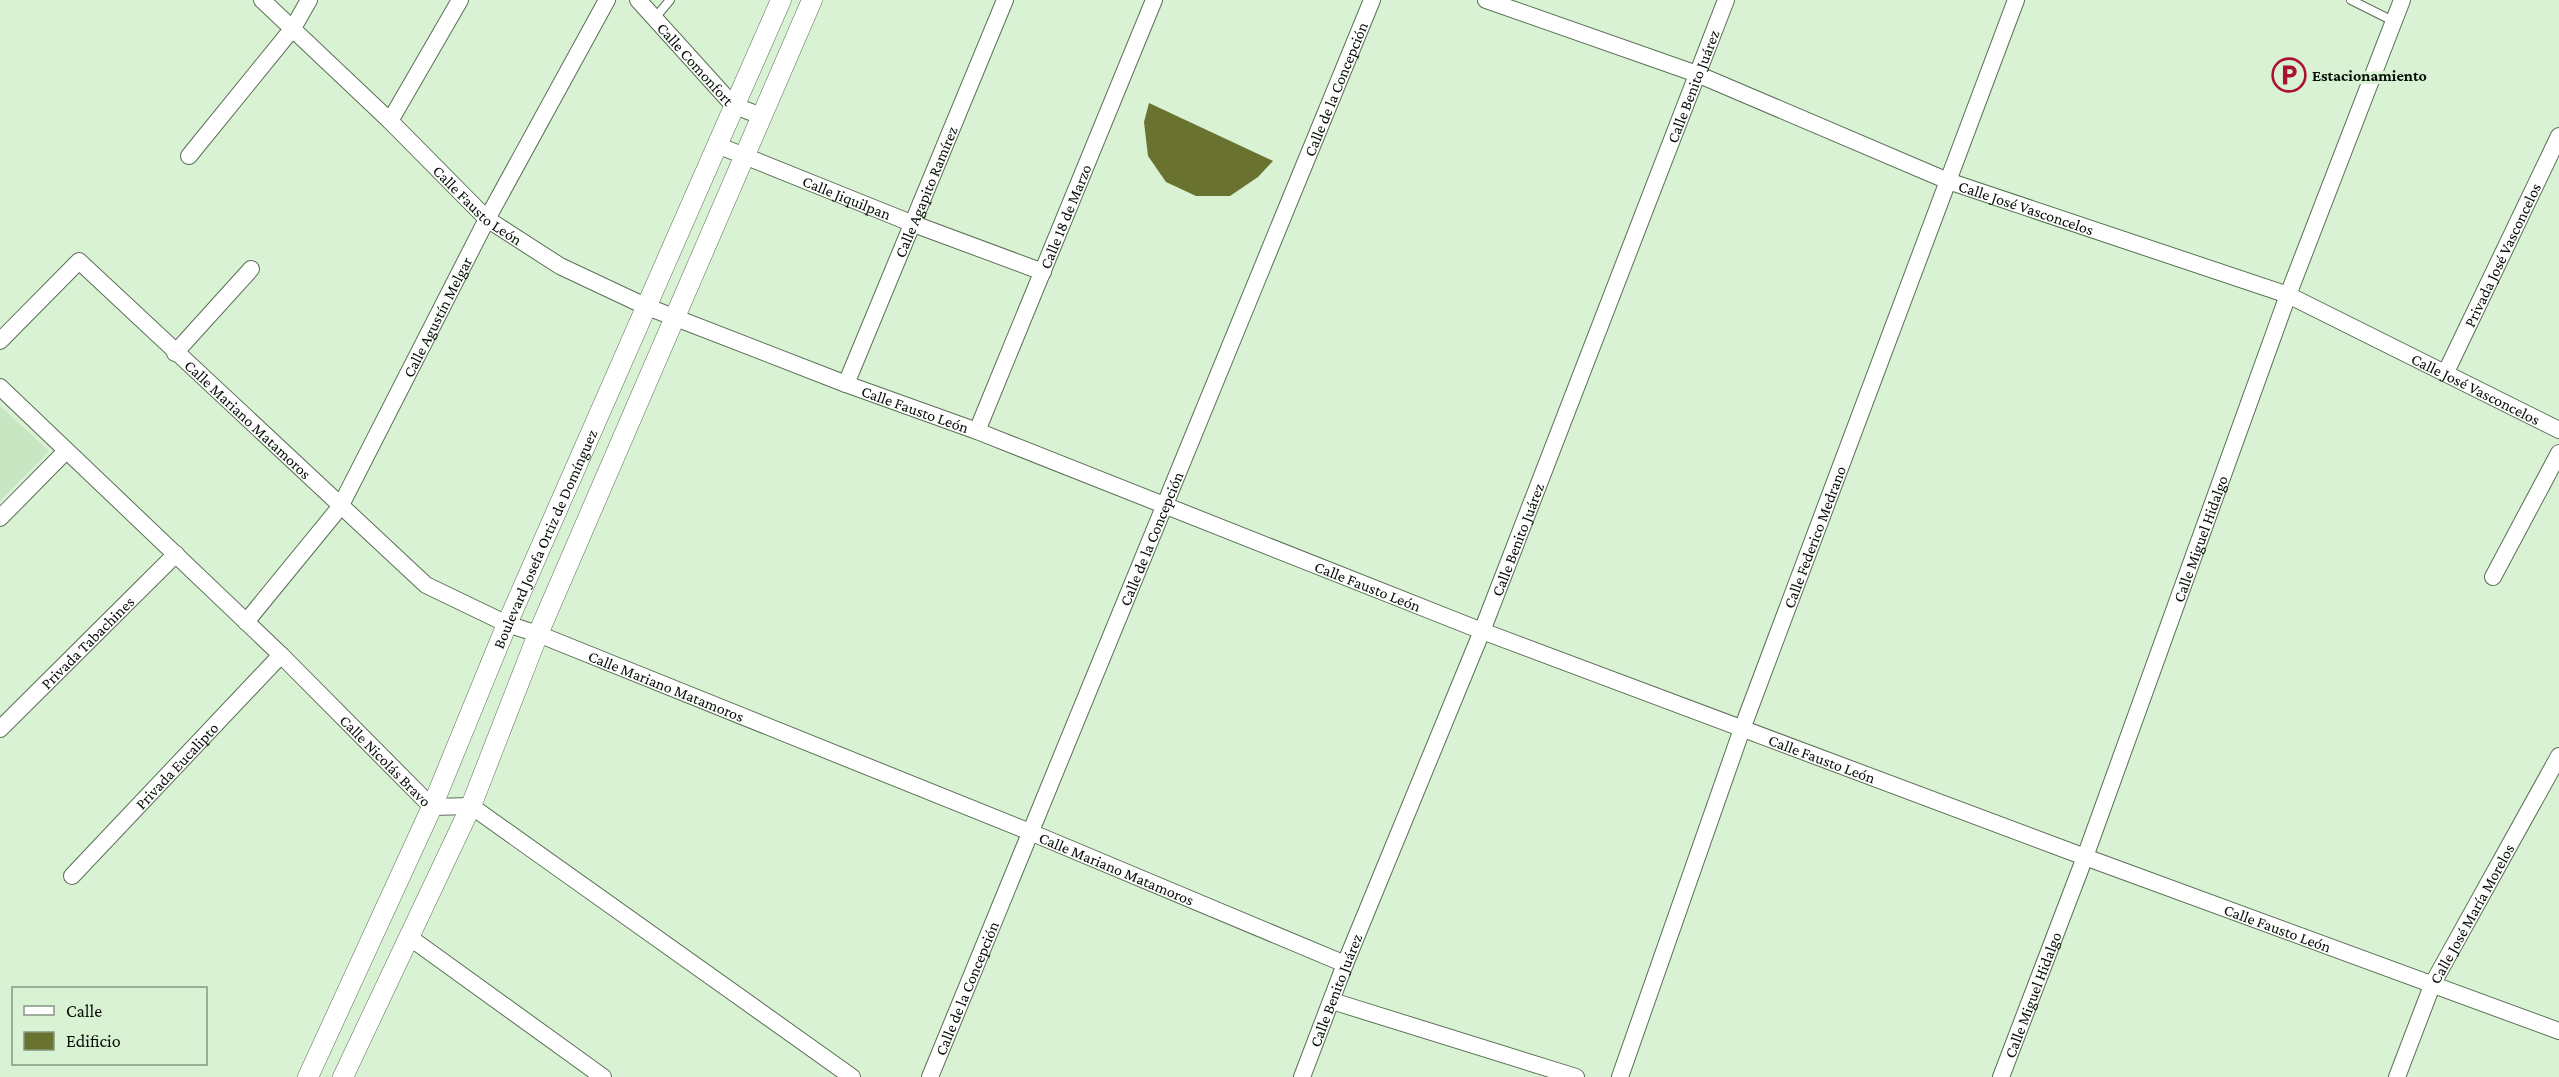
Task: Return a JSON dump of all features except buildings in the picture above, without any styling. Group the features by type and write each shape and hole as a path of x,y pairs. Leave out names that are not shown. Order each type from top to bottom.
{"street":[{"name":"Calle Fausto León","path":"262,0 390,121 487,219 560,266 645,306 846,384 977,431 1482,631 2085,857 2559,1030"},
{"path":"189,156 293,28 309,0"},
{"path":"390,121 460,0"},
{"name":"Calle Agustín Melgar","path":"246,622 340,507 487,219 607,0"},
{"name":"Calle Comonfort","path":"638,0 733,105 760,116"},
{"name":"Boulevard Josefa Ortiz de Domínguez","path":"308,1077 432,807 507,624 781,0"},
{"name":"Boulevard Josefa Ortiz de Domínguez","path":"343,1077 471,806 538,634 673,316 812,0"},
{"name":"Calle Agapito Ramírez","path":"846,384 1005,0"},
{"name":"Calle 18 de Marzo","path":"977,431 1154,0"},
{"name":"Calle de la Concepción","path":"930,1077 1372,0"},
{"name":"Calle José Vasconcelos","path":"1486,0 1697,74 1948,181 2288,295 2559,430"},
{"name":"Calle Benito Juárez","path":"1302,1077 1345,964 1482,631 1726,0"},
{"name":"Calle Federico Medrano","path":"1620,1077 1742,729 2016,0"},
{"name":"Calle Miguel Hidalgo","path":"2001,1077 2085,857 2288,295 2402,0"},
{"name":"Privada José Vasconcelos","path":"2446,372 2559,136"},
{"name":"Calle Jiquilpan","path":"717,145 911,223 1043,272"},
{"name":"Calle Mariano Matamoros","path":"0,341 79,261 426,585 507,624 538,634 1030,832 1345,964"},
{"path":"175,353 251,269"},
{"name":"Calle Nicolás Bravo","path":"0,387 281,655 432,807 471,806"},
{"path":"0,518 66,451"},
{"path":"2493,577 2559,453"},
{"name":"Privada Tabachines","path":"0,729 176,554"},
{"name":"Privada Eucalipto","path":"72,876 281,655"},
{"name":"Calle José María Morelos","path":"2397,1077 2433,983 2559,756"},
{"path":"471,806 852,1077"},
{"path":"409,937 603,1077"},
{"path":"1332,1000 1576,1077"}],"lane":[{"path":"655,18 670,0"},
{"path":"2351,0 2393,21"}],"shaded area":[{"path":"0,406 49,451 0,501"}],"place":[{"name":"Estacionamiento","path":"2289,75"}]}
